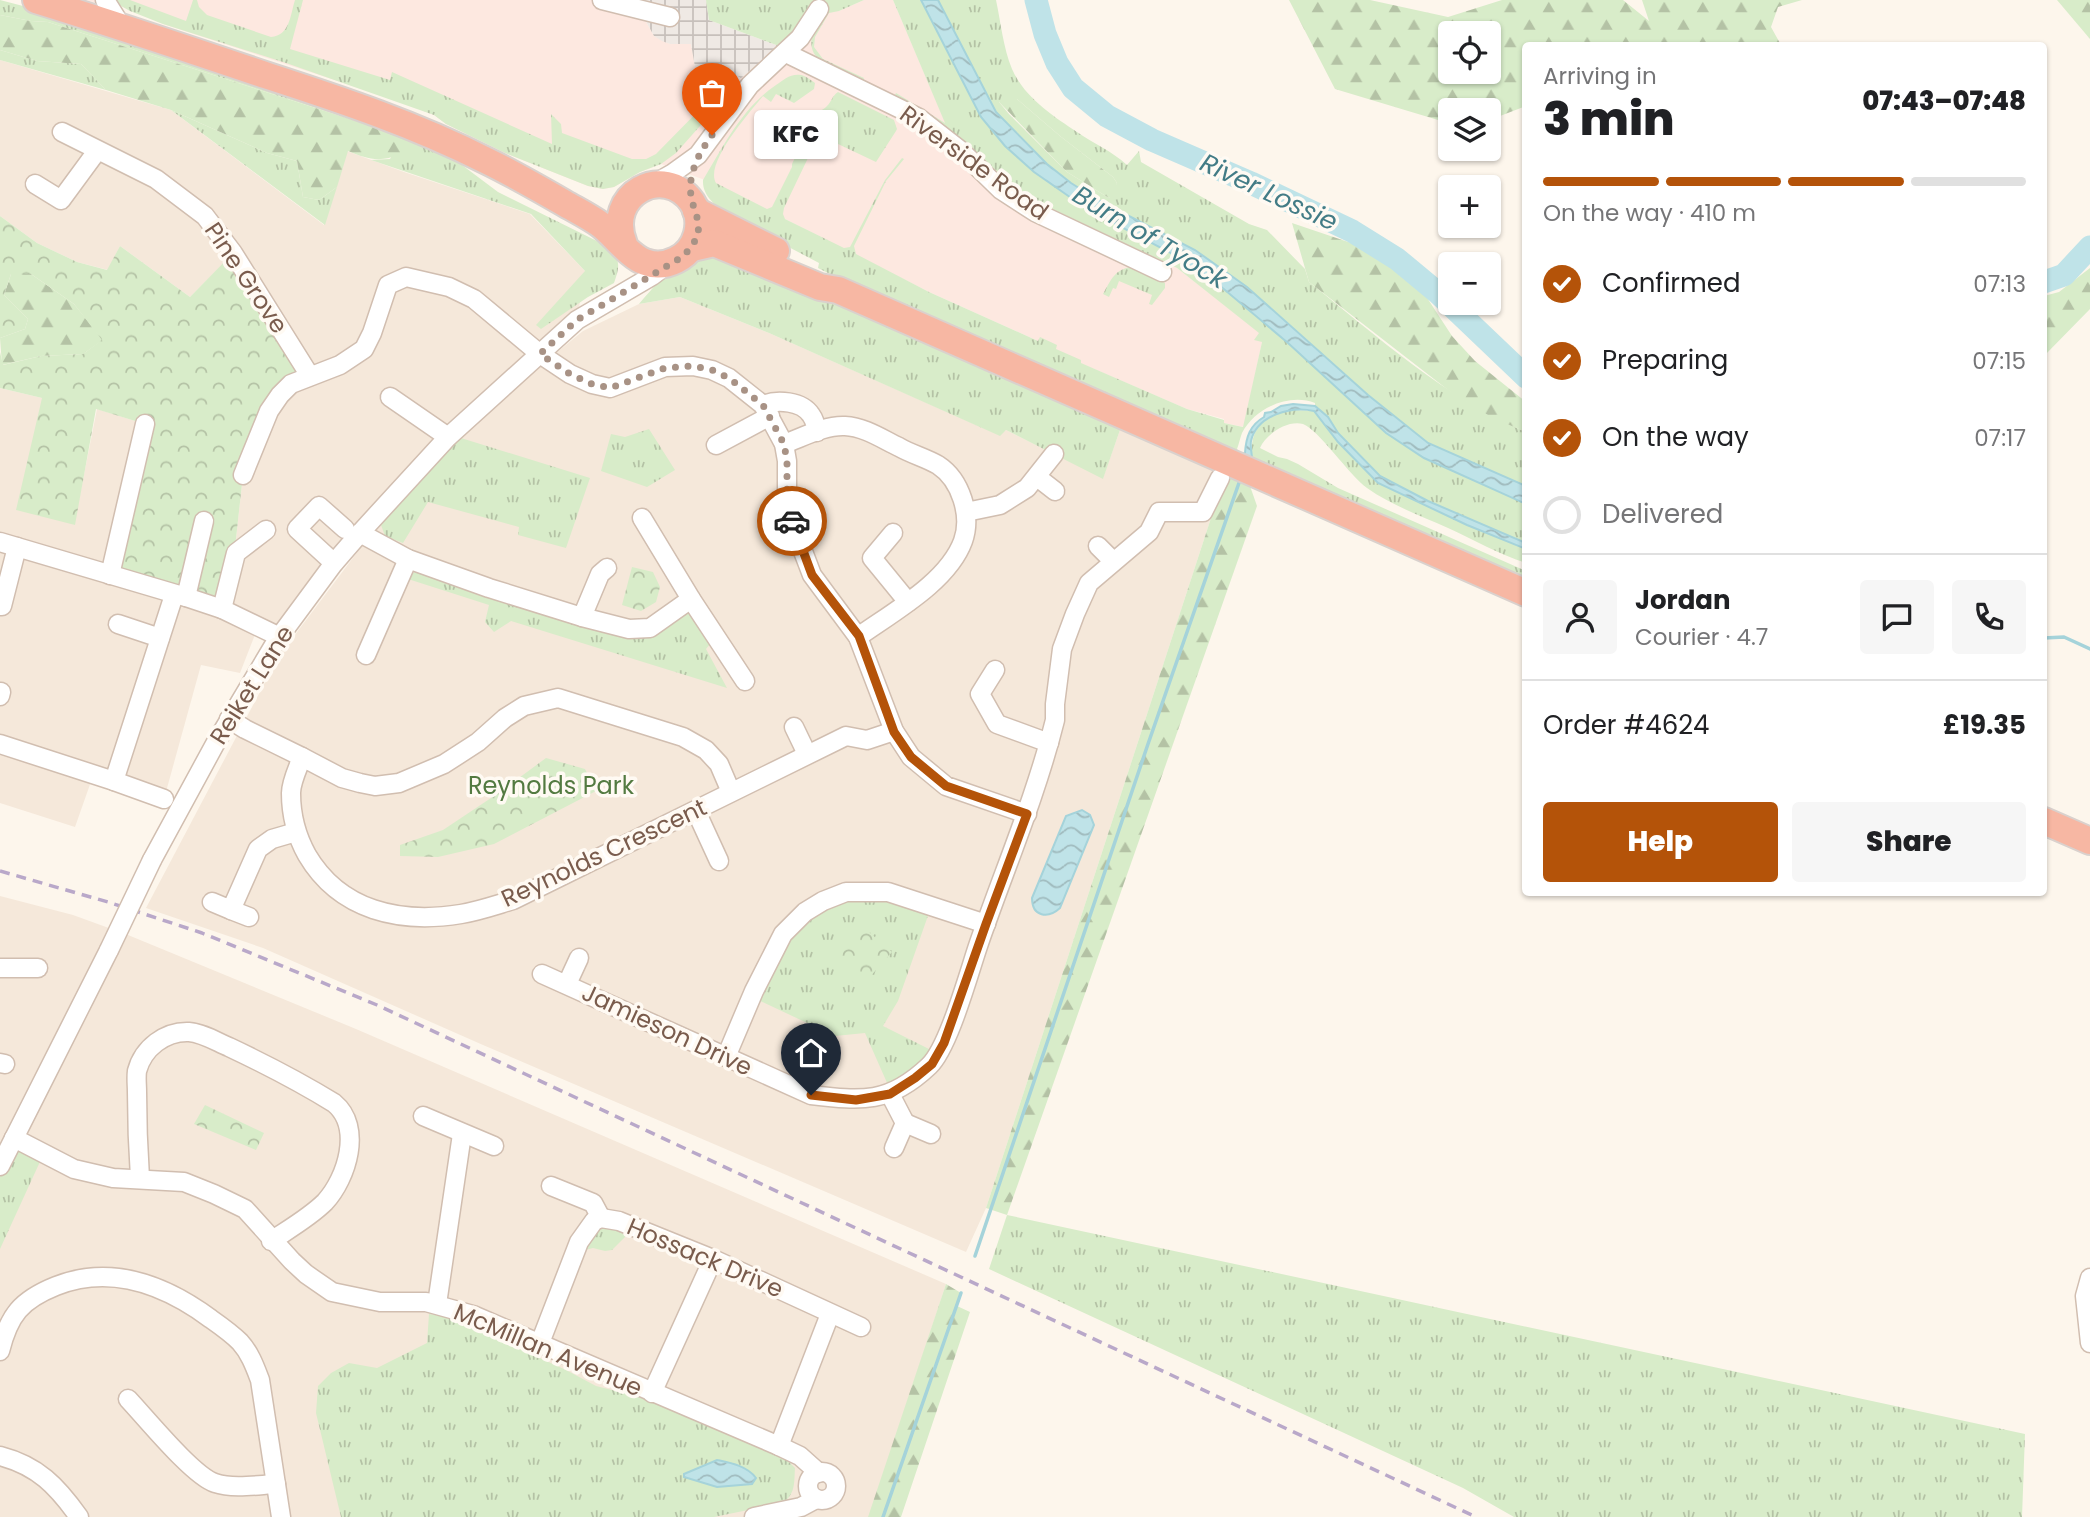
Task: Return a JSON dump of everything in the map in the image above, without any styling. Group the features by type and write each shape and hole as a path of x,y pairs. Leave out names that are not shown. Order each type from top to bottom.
{"highway":[{"path":"36,0 69,5 122,27 390,118 519,176 600,224 643,262 656,265 670,263 692,248 698,221 694,206"},
{"path":"519,176 598,204 624,204"},
{"path":"628,249 618,224 624,204 641,189 663,185 675,188 694,206 820,273 838,290"},
{"path":"692,248 714,243 820,287 838,290 1234,472 1522,591"},
{"path":"2047,822 2090,841"}],"street":[{"path":"105,0 122,27"},
{"path":"602,0 670,17"},
{"path":"652,185 698,155 750,85 800,38 819,9"},
{"name":"Riverside Road","path":"786,52 919,118 960,150 1001,190 1035,212 1162,272"},
{"name":"Pine Grove","path":"62,132 156,179 205,216 233,253 310,376"},
{"path":"35,184 61,200 97,151"},
{"path":"694,206 691,181 698,155"},
{"path":"621,294 629,280 628,249"},
{"name":"Reiket Lane","path":"0,1166 152,860 229,719 280,637 334,563 353,531 448,437 577,320 670,263"},
{"path":"243,475 269,411 291,384 340,365 364,349 388,285 406,276 449,287 474,299 540,354 570,374 592,384 610,388 665,368 693,366 712,370 729,378 766,410 784,444 793,525 812,575 859,636 894,732 911,757 946,786 1027,814"},
{"path":"390,397 448,437"},
{"path":"716,445 766,410 772,401 796,404 807,410 813,416 817,432"},
{"path":"110,575 145,424"},
{"path":"784,444 841,426 858,427 938,466 955,482 966,512 967,526 952,562 908,602 859,636"},
{"path":"966,512 1000,505 1027,488 1054,454"},
{"name":"Jamieson Drive","path":"542,974 811,1095 856,1100 890,1094 915,1078 932,1064 944,1043 1027,814 1055,720 1062,649 1089,583 1149,532 1158,512 1203,512 1234,472"},
{"path":"1037,477 1055,491"},
{"path":"334,563 297,529 318,506 353,531 408,559 489,588 629,629 650,628 691,599"},
{"path":"642,518 691,599 746,681"},
{"path":"114,781 160,638 180,596 204,520"},
{"path":"222,609 236,553 266,530"},
{"path":"893,533 872,558 908,602"},
{"path":"0,606 9,544 222,609 280,637"},
{"path":"1098,546 1113,561"},
{"path":"366,654 408,559"},
{"path":"582,617 600,574 607,568"},
{"path":"118,624 160,638"},
{"path":"995,670 980,694 997,724 1049,743"},
{"name":"Reynolds Crescent","path":"229,719 342,778 375,786 399,783 444,764 478,742 505,718 524,706 558,698 683,737 706,750 719,765 732,792"},
{"path":"794,727 807,754"},
{"name":"Reynolds Crescent","path":"302,757 291,792 296,832 315,868 331,885 350,900 369,909 392,914 460,914 513,900 846,736 867,740 894,732"},
{"path":"0,744 164,799"},
{"path":"696,811 719,861"},
{"path":"231,910 258,849 272,839 296,832"},
{"path":"726,1057 754,991 782,936 805,912 823,901 846,892 888,892 986,924"},
{"path":"212,902 249,917"},
{"path":"567,984 579,958"},
{"path":"0,968 38,968"},
{"path":"140,1178 136,1124 137,1073 142,1058 148,1049 169,1035 191,1032 214,1040 334,1102 344,1113 349,1128 350,1142 336,1187 324,1202 271,1241"},
{"path":"890,1094 905,1123 931,1134"},
{"path":"423,1116 494,1146"},
{"path":"894,1149 905,1123"},
{"path":"437,1304 462,1134"},
{"name":"McMillan Avenue","path":"13,1138 74,1169 113,1178 184,1182 215,1194 245,1209 271,1241 306,1274 332,1292 380,1302 426,1302 473,1315 779,1446 800,1456 819,1473 812,1477 808,1485 810,1493 816,1499 801,1507 759,1517"},
{"path":"551,1186 593,1203 601,1218"},
{"name":"Hossack Drive","path":"540,1343 572,1259 589,1227 601,1218 619,1221 713,1259 861,1327"},
{"path":"652,1393 713,1259"},
{"path":"0,1351 7,1325 18,1310 37,1294 79,1278 118,1276 147,1282 189,1302 241,1343 252,1360 260,1380 281,1517"},
{"path":"2090,1278 2085,1296 2090,1343"},
{"path":"779,1446 830,1314"},
{"path":"128,1399 196,1472 215,1483 244,1486 276,1484"},
{"path":"0,1456 40,1473 58,1490 79,1517"}],"shaded area":[{"path":"87,0 602,0 639,9 654,36 670,44 691,44 695,67 712,66 741,78 779,46 814,6 839,11 864,0 893,0 948,129 1027,197 1177,268 1260,333 1262,342 1244,427 1224,423 1224,419 1187,409 1080,363 929,292 716,184 661,164 614,187 603,189 588,186 505,153 446,124 434,115 399,101 163,24 121,6 109,7"},
{"path":"602,0 706,0 709,20 779,46 741,78 712,66 695,67 691,44 670,44 662,41 654,36 639,9"},
{"path":"0,60 171,110 324,225 347,151 530,214 585,271 577,320 464,421 280,637 258,627 240,673 201,665 164,799 94,773 75,827 0,803 0,388 42,398 74,525 97,409 145,424 234,557 243,475 233,254 190,297 120,246 108,270 77,262 37,243 0,216"},
{"path":"680,297 769,333 999,435 1006,430 1103,478 1121,427 1225,475 986,1208 966,1252 263,948 146,908 279,656 380,522 494,404 583,331 639,304"},
{"path":"0,896 73,915 128,935 356,1029 946,1284 870,1517 0,1517"}],"green space":[{"path":"0,0 46,12 381,121 378,128 48,22 0,15"},
{"path":"115,0 130,0 186,21 193,0 197,0 199,7 207,15 271,37 286,29 295,0 303,0 290,49 390,80 392,72 552,144 551,114 561,124 562,133 632,159 646,159 656,154 708,101 716,108 676,153 661,164 614,187 603,189 588,186 505,153 446,124 434,115 286,63 163,24 130,11"},
{"path":"706,0 864,0 829,13 815,37 814,47 823,59 864,78 863,81 821,61 812,50 812,35 800,26 779,46 709,20"},
{"path":"893,0 996,0 1004,44 1012,69 1024,88 1049,112 1127,165 1139,151 1141,162 1249,224 1267,230 1305,269 1309,282 1386,344 1467,402 1522,430 1522,541 1428,501 1380,476 1338,433 1315,403 1305,400 1284,402 1255,416 1242,433 1237,449 1240,453 838,278 818,268 819,263 728,215 705,191 703,180 743,116 764,94 787,77 805,76 815,83 814,89 794,103 776,94 771,102 763,96 722,151 716,163 716,183 767,209 772,207 812,122 809,120 825,108 838,92 894,120 897,129 876,162 819,135 784,208 785,219 844,248 850,247 885,180 902,158 904,159 886,181 854,246 856,254 929,292 1038,341 1040,337 1057,345 1056,349 1081,360 1081,363 1187,409 1243,427 1262,342 1254,340 1259,333 1177,268 1027,197 991,171 948,129 894,97 896,93 945,123","holes":["1017,99 1117,183 1109,198 1067,172 999,102"]},
{"path":"1289,0 1370,0 1448,17 1502,0 1623,0 1649,21 1642,0 1802,0 1778,7 1771,27 1779,42 1522,42 1522,108 1501,116 1501,98 1438,98 1438,120 1335,89"},
{"path":"2057,0 2090,0 2090,39"},
{"path":"0,15 48,22 403,136 403,146 400,154 380,159 348,151 337,187 319,200 303,197 297,161 267,153 171,110 106,90 81,64 37,61 0,50"},
{"path":"0,50 37,61 81,64 106,90 0,60"},
{"path":"1007,95 1017,99 1113,177 1117,183 1114,193 1109,198 1067,172 999,102"},
{"path":"171,110 267,153 297,161 303,197 319,200 337,187 325,225"},
{"path":"403,136 446,153 498,192 605,245 618,262 614,283 541,329 536,325 585,271 531,214 371,160 390,159"},
{"path":"0,216 37,243 77,262 107,270 120,246 190,297 233,253 310,376 291,384 243,475 234,557 222,609 110,575 145,424 96,409 75,525 16,510 42,398 0,388 0,352 3,365 41,356 83,354 102,340 74,304 31,274 11,274 4,295 28,319 25,329 0,338"},
{"path":"1292,223 1366,248 1420,287 1452,336 1475,361 1522,399 1522,430 1493,418 1452,393 1309,282"},
{"path":"730,256 1121,427 1103,479 1006,430 1000,436 769,333 680,297 639,304 664,276 679,264 695,257"},
{"path":"1133,267 1165,283 1165,288 1152,305 1149,304 1152,295 1119,281 1109,297 1103,294 1118,272"},
{"path":"2090,268 2090,309 2047,353 2047,295 2059,292"},
{"path":"11,274 31,274 74,304 103,340 83,354 41,356 2,365 0,338 25,329 28,319 4,295"},
{"path":"1292,410 1314,411 1338,442 1378,483 1522,547 1522,561 1376,494 1360,482 1317,434 1303,424 1290,424 1278,429 1260,448 1298,464 1338,488 1522,569 1522,578 1252,459 1256,431 1266,420"},
{"path":"649,429 675,470 647,487 601,471 611,434 625,437"},
{"path":"461,438 590,478 566,548 518,535 519,527 428,502 403,543 385,536 381,525 385,517"},
{"path":"1225,475 1250,486 1257,506 1007,1215 986,1208"},
{"path":"632,567 653,572 660,587 656,602 641,611 622,605"},
{"path":"425,568 621,636 643,637 690,612 711,643 706,649 727,688 511,621 494,632 485,622 489,605 408,579 413,573"},
{"name":"Reynolds Park","path":"546,758 585,769 596,791 494,844 438,857 400,856 400,845 443,830"},
{"path":"847,898 888,898 930,910 898,1001 883,1026 931,1050 912,1071 888,1085 865,1033 835,1036 758,1000 781,948 807,918"},
{"path":"861,925 892,952 860,988 828,959"},
{"path":"205,1105 264,1133 256,1150 194,1124"},
{"path":"14,1138 44,1153 0,1249 0,1163"},
{"path":"1007,1215 2025,1434 2022,1517 1514,1517 1463,1488 989,1269"},
{"path":"594,1221 646,1231 628,1234 612,1250 585,1250"},
{"path":"946,1284 961,1293 957,1306 970,1312 901,1517 868,1517"},
{"path":"429,1314 452,1318 596,1386 640,1397 787,1460 795,1468 792,1491 783,1503 714,1517 341,1517 316,1413 318,1386 331,1373 349,1363 377,1368 427,1343"}],"water":[{"name":"Burn of Tyock","path":"921,0 938,0 996,112 1047,164 1098,200 1195,250 1247,287 1368,395 1428,443 1522,484 1522,502 1424,458 1386,433 1288,343 1219,285 1169,252 1087,209 1034,172 1005,146 981,117"},
{"path":"1281,406 1315,406 1380,476 1428,501 1522,541 1522,547 1378,483 1338,442 1314,411 1295,410 1276,414 1254,432 1251,441 1252,459 1241,454 1245,453 1252,428 1265,413"},
{"path":"1082,810 1090,815 1094,825 1060,908 1051,914 1041,914 1035,909 1032,898 1066,816"},
{"path":"717,1460 743,1468 756,1478 752,1484 717,1487 684,1477 684,1474"}],"waterway":[{"name":"River Lossie","path":"1036,0 1045,34 1057,63 1073,88 1107,116 1152,140 1352,231 1397,259 1438,293 1522,373"},
{"name":"River Lossie","path":"2047,281 2064,275 2090,247"},
{"path":"975,1256 1240,480"},
{"path":"2047,638 2064,637 2090,649"},
{"path":"883,1517 961,1293"}],"railway":[{"path":"0,871 202,933 377,1005 1476,1517"}],"way so far":[{"path":"712,135 698,155 691,181 691,201 698,221 692,248 652,276 577,320 540,354 570,374 592,384 610,388 665,368 693,366 712,370 729,378 763,405 784,444 792,521"}],"place":[{"name":"KFC","path":"712,135"}],"route":[{"path":"792,521 812,575 859,636 894,732 911,757 946,786 1027,814 944,1043 932,1064 890,1094 856,1100 811,1095"}]}
